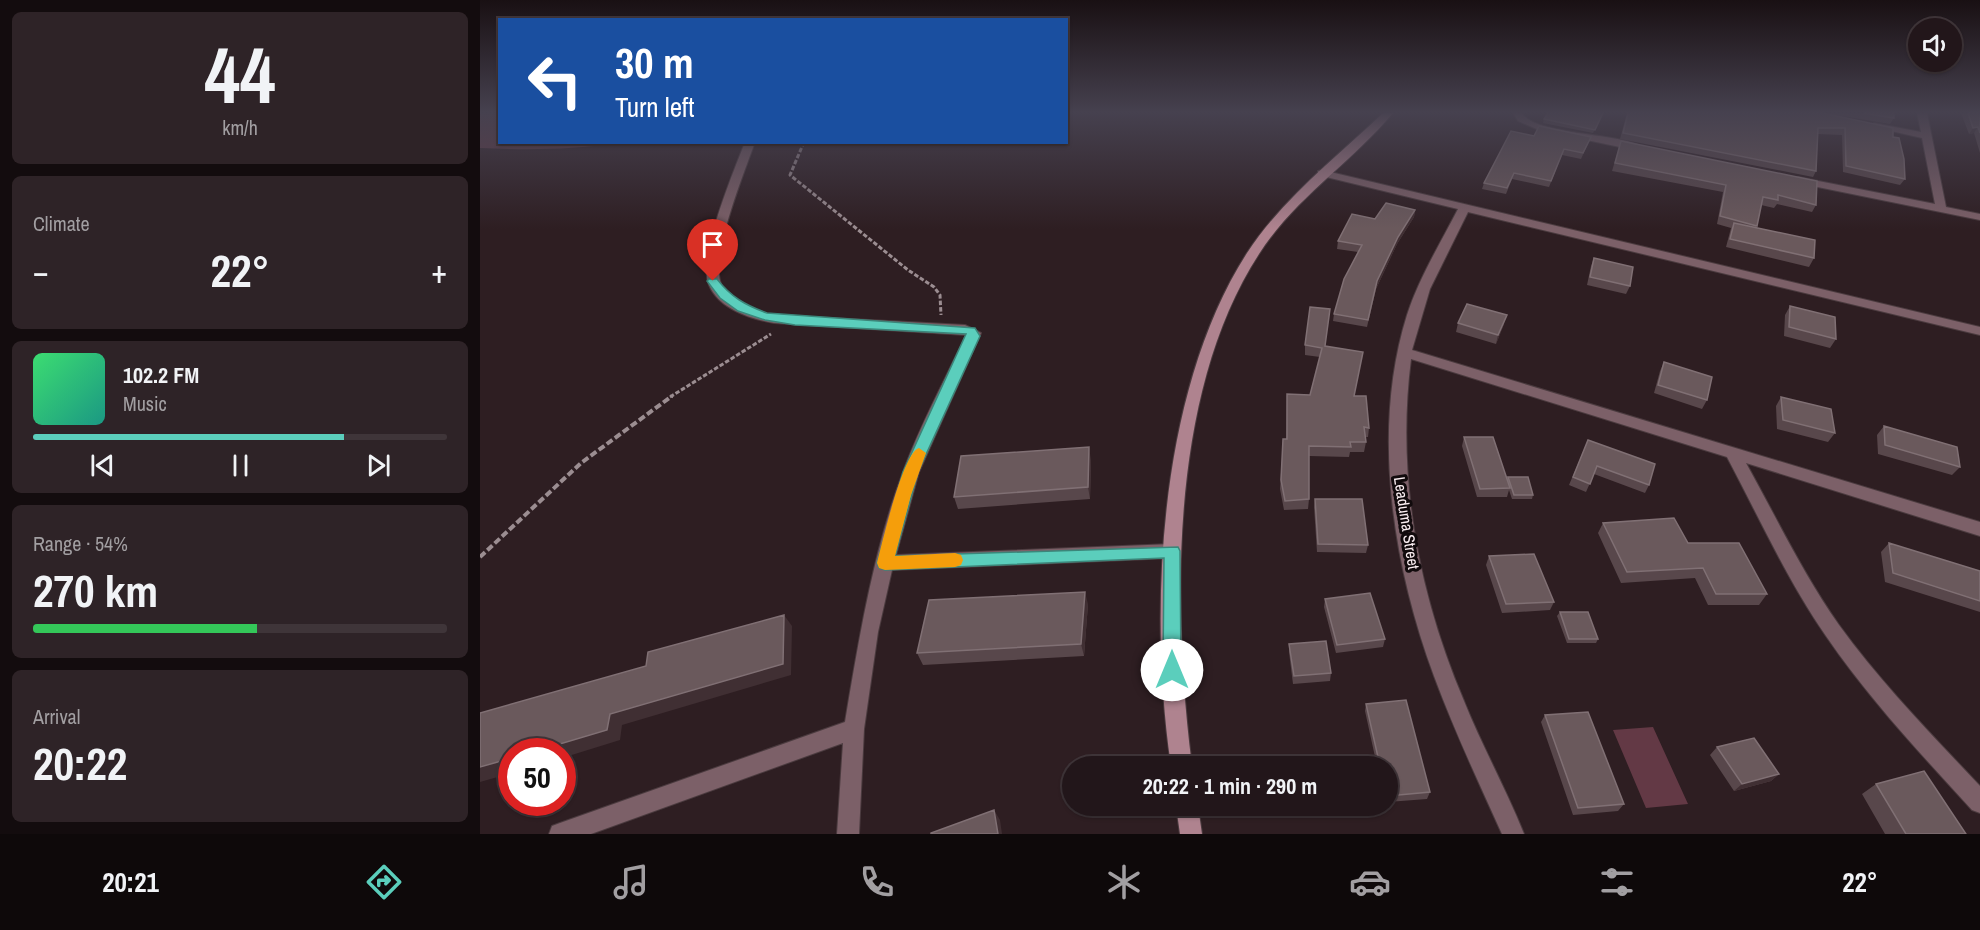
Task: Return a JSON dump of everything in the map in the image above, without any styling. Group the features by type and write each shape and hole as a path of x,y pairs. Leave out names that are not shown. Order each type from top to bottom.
{"main road":[{"path":"1180,756 1172,670 1172,551 1186,440 1197,386 1209,344 1228,296 1252,255 1287,209 1345,152"},
{"path":"1188,816 1191,834"}],"street":[{"path":"747,152 723,221 712,267 713,281 724,296 742,308 765,316 795,321 940,327 971,330 974,336 911,472 885,563 869,632 854,729 848,834"},
{"path":"1930,152 1941,209"},
{"path":"1322,173 1980,331"},
{"path":"1788,178 1980,217"},
{"name":"Leaduma Street","path":"1465,207 1423,290 1405,352 1398,410 1399,478 1409,550 1425,620 1445,677 1513,834"},
{"path":"1405,352 1980,529"},
{"path":"1733,454 1814,602 1855,661 1907,724 1980,802"},
{"path":"885,563 1172,551"},
{"path":"560,834 854,729"}],"path":[{"path":"800,152 790,175 908,270 934,287 940,295 940,327"},
{"path":"480,557 547,491 662,401 795,321"}],"shaded area":[{"path":"1653,727 1688,804 1646,808 1613,730"}],"building":[{"path":"1500,152 1563,152 1551,181 1514,173 1507,188 1484,183"},
{"path":"1618,152 1675,152 1817,181 1816,205 1778,195 1778,200 1763,197 1757,226 1720,216 1726,185 1615,163"},
{"path":"1719,152 1817,152 1816,171"},
{"path":"1846,152 1902,152 1905,179 1846,166"},
{"path":"1386,203 1415,210 1398,237 1377,281 1368,320 1334,314 1344,279 1362,245 1338,241 1352,214 1375,219"},
{"path":"1734,223 1815,240 1814,258 1730,239"},
{"path":"1594,258 1633,267 1630,286 1590,277"},
{"path":"1467,304 1507,315 1498,335 1458,323"},
{"path":"1790,306 1835,317 1836,339 1789,327"},
{"path":"1310,307 1330,309 1325,346 1363,352 1354,396 1366,396 1369,428 1364,427 1366,442 1350,442 1351,447 1309,446 1309,499 1285,501 1281,480 1283,439 1287,439 1287,394 1310,395 1322,348 1305,345"},
{"path":"1664,362 1712,377 1707,400 1658,385"},
{"path":"1781,397 1831,409 1835,433 1783,420"},
{"path":"1884,426 1957,447 1960,467 1885,445"},
{"path":"1464,437 1493,437 1510,488 1480,489"},
{"path":"1588,440 1655,464 1649,485 1597,466 1590,484 1573,477"},
{"path":"1089,447 1088,487 954,497 961,456"},
{"path":"1508,477 1528,477 1533,495 1514,495"},
{"path":"1315,499 1362,499 1368,545 1318,544"},
{"path":"1674,518 1688,543 1739,543 1767,594 1716,594 1703,568 1627,572 1603,523"},
{"path":"1889,543 1980,571 1980,601 1893,573"},
{"path":"1534,554 1554,602 1506,604 1489,556"},
{"path":"1085,592 1081,644 917,653 929,600"},
{"path":"1370,593 1385,639 1337,645 1325,599"},
{"path":"1560,612 1588,612 1598,639 1569,639"},
{"path":"784,615 783,664 610,714 607,730 576,739 498,738 498,762 480,767 480,713 646,666 648,652"},
{"path":"1326,641 1331,673 1294,676 1289,644"},
{"path":"1406,700 1430,792 1398,795 1398,756 1378,756 1366,704"},
{"path":"1588,712 1624,804 1578,808 1545,715"},
{"path":"1754,738 1779,774 1742,784 1717,747"},
{"path":"1924,771 1966,834 1906,834 1876,784"},
{"path":"994,810 998,834 931,834 931,833"}],"slow traffic":[{"path":"919,453 903,495 885,563 955,560"}],"route":[{"path":"713,281 724,296 742,308 765,316 795,321 971,330 974,336 911,472 885,563 1172,551 1172,670"}]}
